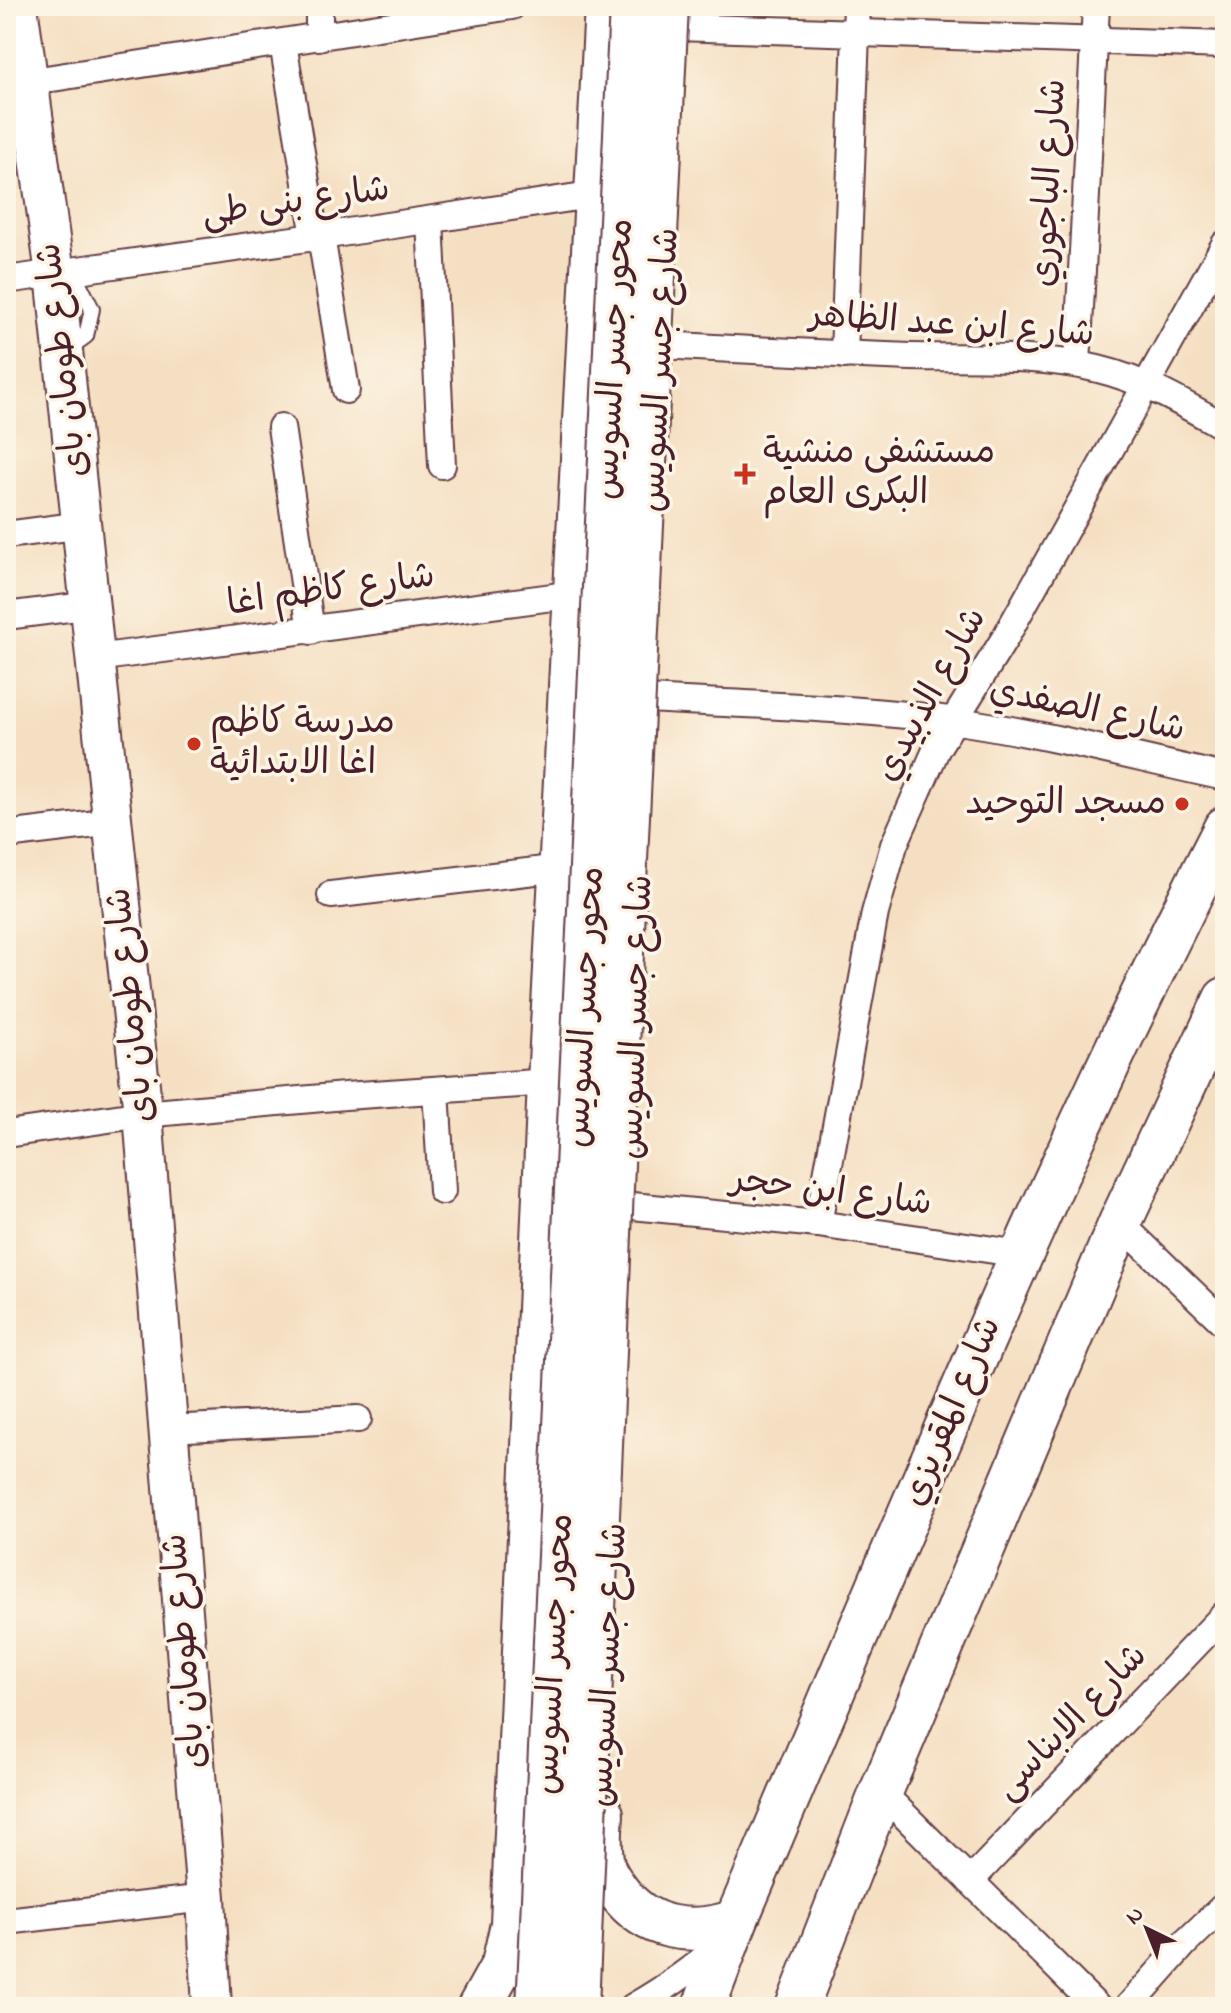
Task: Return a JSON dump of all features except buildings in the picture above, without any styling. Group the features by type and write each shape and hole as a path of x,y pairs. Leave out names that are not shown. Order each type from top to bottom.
{"main road":[{"name":"شارع جسر السويس","path":"479,2007 503,1964 509,1944 513,1903 549,1082 606,6"},
{"name":"محور جسر السويس","path":"538,2007 631,6"},
{"name":"شارع جسر السويس","path":"513,1903 526,1918 544,1926 564,1927 582,1920 596,1906 604,1888 600,1850 632,1206 647,699 674,13"},
{"name":"محور جسر السويس","path":"577,2007 627,837 674,13"},
{"path":"594,237 609,253 630,260 652,254 667,237"},
{"name":"شارع المقريزي","path":"704,2007 734,1928 1021,1254 1132,1015 1225,828"},
{"path":"797,2007 881,1792 1120,1223 1225,999"},
{"path":"603,1868 628,1905 660,1924 699,1930 734,1928"}],"street":[{"name":"شارع طومان باى","path":"18,6 64,352 143,1114 206,1898 212,2007"},
{"path":"319,6 319,37"},
{"path":"27,82 512,6"},
{"name":"شارع الباجوري","path":"1077,364 1096,6"},
{"path":"674,13 857,19 1094,40 1225,45"},
{"path":"844,355 857,19"},
{"path":"283,43 346,390"},
{"name":"شارع بنى طى","path":"6,280 597,194"},
{"path":"430,220 442,465"},
{"name":"شارع الذبيدي","path":"818,1224 883,879 921,780 1005,638 1225,244"},
{"name":"شارع ابن عبد الظاهر","path":"662,345 1077,364 1145,385 1225,427"},
{"path":"281,427 311,631"},
{"path":"6,535 83,525"},
{"name":"شارع كاظم اغا","path":"96,658 575,594"},
{"path":"6,616 92,605"},
{"name":"شارع الصفدي","path":"647,699 895,714 954,721 1020,732 1225,777"},
{"path":"6,835 113,822"},
{"path":"331,895 561,868"},
{"path":"6,1134 143,1114 549,1082"},
{"path":"436,1090 442,1191"},
{"name":"شارع ابن حجر","path":"632,1206 818,1224 1021,1254"},
{"path":"1120,1223 1225,1324"},
{"path":"168,1429 358,1419"},
{"name":"شارع الابناسى","path":"970,1881 1225,1614"},
{"path":"881,1792 1097,2007"},
{"path":"6,1921 206,1898"},
{"path":"1128,2007 1184,1944 1225,1905"},
{"path":"633,2007 699,1964 734,1928"}],"place":[{"name":"مستشفى منشية البكرى العام","path":"745,474"},
{"name":"مدرسة كاظم اغا الابتدائية","path":"194,744"},
{"name":"مسجد التوحيد","path":"1182,804"}]}
